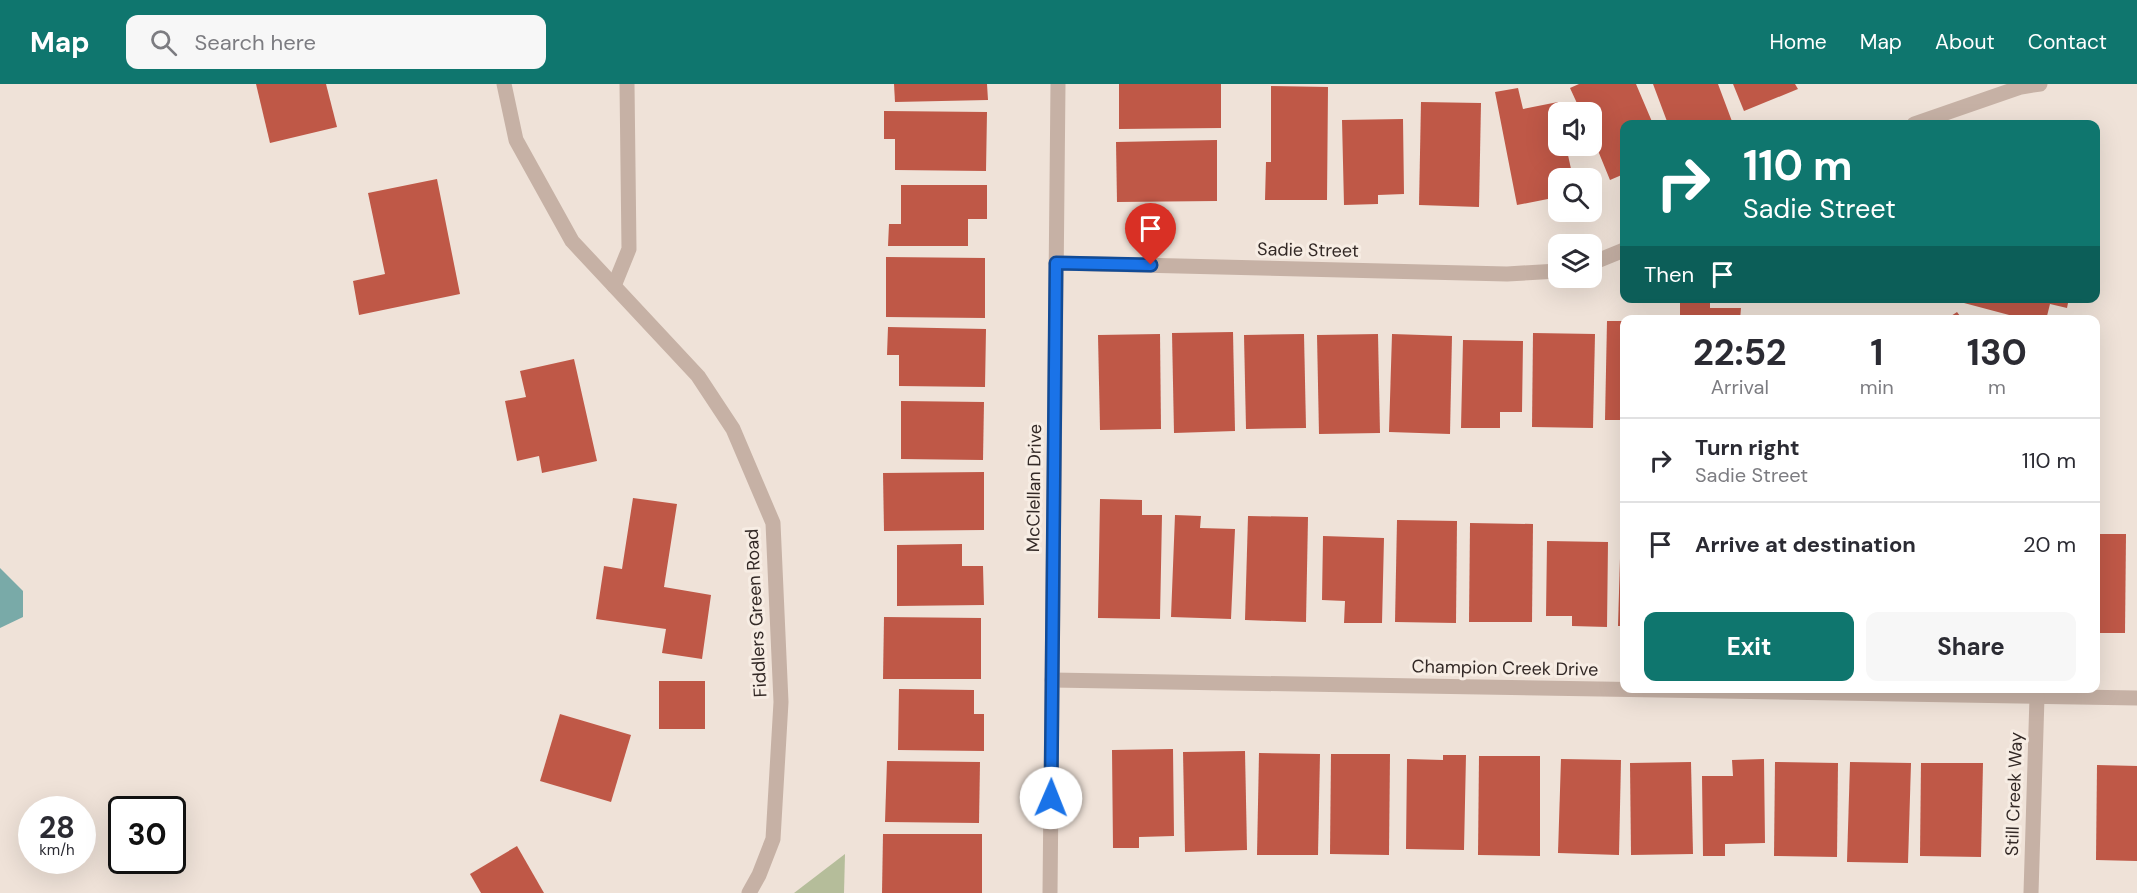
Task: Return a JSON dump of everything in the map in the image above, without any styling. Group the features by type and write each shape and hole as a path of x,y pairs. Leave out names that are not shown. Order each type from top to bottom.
{"street":[{"name":"Fiddlers Green Road","path":"504,84 516,140 572,241 698,376 733,429 773,523 782,702 773,839 759,875 749,893"},
{"path":"614,286 629,249 627,84"},
{"name":"McClellan Drive","path":"1050,893 1058,84"},
{"path":"1926,120 2021,87 2040,84"},
{"path":"1602,260 1620,252"},
{"name":"Sadie Street","path":"1056,263 1507,274 1548,272"},
{"name":"Champion Creek Drive","path":"1052,680 1620,690"},
{"name":"Champion Creek Drive","path":"1805,693 2137,698"},
{"name":"Still Creek Way","path":"2031,893 2037,697"}],"green space":[{"path":"845,854 844,893 794,893"}],"water":[{"path":"0,568 23,591 23,617 0,628"}],"building":[{"path":"256,84 326,84 337,127 270,143"},
{"path":"894,84 987,84 988,100 895,102"},
{"path":"1119,84 1221,84 1221,128 1119,129"},
{"path":"1579,84 1636,84 1651,120 1620,120 1620,176 1610,180 1600,156 1602,156 1602,102 1576,102 1570,88"},
{"path":"1653,84 1718,84 1732,120 1666,120"},
{"path":"1733,84 1795,84 1798,89 1744,111"},
{"path":"1271,86 1328,87 1327,200 1265,200 1266,162 1271,162"},
{"path":"1518,88 1523,109 1548,104 1548,156 1568,156 1571,168 1548,168 1548,199 1517,205 1495,92"},
{"path":"1421,102 1481,103 1479,207 1419,205"},
{"path":"884,111 987,112 986,171 895,170 895,139 884,139"},
{"path":"1403,119 1404,194 1378,195 1378,204 1344,205 1342,120"},
{"path":"1217,140 1217,201 1117,202 1116,142"},
{"path":"437,179 460,294 359,315 353,281 385,274 368,193"},
{"path":"901,185 987,185 987,219 968,219 968,246 888,246 889,224 901,224"},
{"path":"886,257 985,258 985,318 886,317"},
{"path":"1680,303 1710,303 1710,308 1741,308 1740,315 1680,315"},
{"path":"1964,303 2068,303 2067,308 2050,304 2047,315 2009,315"},
{"path":"1607,321 1620,321 1620,420 1605,420"},
{"path":"888,327 986,329 985,387 899,386 899,355 887,355"},
{"path":"1233,332 1235,431 1174,433 1172,333"},
{"path":"1533,333 1595,334 1593,428 1532,427"},
{"path":"1160,334 1161,429 1100,430 1098,335"},
{"path":"1304,334 1306,428 1246,429 1244,335"},
{"path":"1378,334 1380,433 1319,434 1317,335"},
{"path":"1392,334 1452,336 1450,434 1389,432"},
{"path":"1463,340 1523,341 1522,412 1500,412 1500,428 1461,428"},
{"path":"574,359 597,461 542,473 539,456 517,461 505,401 526,397 520,371"},
{"path":"901,401 984,402 983,460 901,459"},
{"path":"984,472 984,530 884,531 883,473"},
{"path":"633,498 677,504 664,587 711,595 702,659 662,653 666,629 596,619 604,566 622,569"},
{"path":"1100,499 1142,500 1142,515 1162,515 1160,619 1098,618"},
{"path":"1175,515 1201,516 1200,528 1235,529 1231,619 1171,617"},
{"path":"1248,516 1308,517 1306,622 1245,620"},
{"path":"1397,520 1457,521 1456,623 1395,622"},
{"path":"1470,523 1533,524 1532,622 1469,622"},
{"path":"2100,534 2126,534 2125,633 2100,633"},
{"path":"1323,536 1384,538 1382,623 1344,623 1345,601 1322,600"},
{"path":"1547,541 1608,542 1607,627 1572,626 1572,616 1546,616"},
{"path":"962,544 962,566 983,566 984,605 897,606 897,545"},
{"path":"1620,558 1620,626 1618,626"},
{"path":"884,617 981,618 981,679 883,679"},
{"path":"659,681 705,681 705,729 659,729"},
{"path":"899,689 974,690 974,714 984,714 984,751 898,750"},
{"path":"560,714 631,735 611,802 540,781"},
{"path":"1173,749 1174,836 1139,837 1139,848 1113,848 1112,750"},
{"path":"1245,751 1247,850 1185,852 1183,752"},
{"path":"1259,753 1320,754 1318,855 1257,855"},
{"path":"1331,754 1390,754 1389,855 1330,854"},
{"path":"1443,755 1466,755 1464,850 1406,849 1407,759 1443,760"},
{"path":"1479,756 1540,756 1540,856 1478,855"},
{"path":"1561,759 1621,760 1619,855 1558,853"},
{"path":"1764,759 1765,843 1725,844 1725,856 1703,856 1702,776 1733,776 1732,760"},
{"path":"887,761 980,762 979,823 885,822"},
{"path":"1691,762 1693,854 1631,855 1630,763"},
{"path":"1775,762 1838,763 1837,857 1774,856"},
{"path":"1850,762 1911,763 1908,863 1847,862"},
{"path":"1921,763 1983,763 1981,857 1920,856"},
{"path":"2097,765 2137,766 2137,861 2096,860"},
{"path":"883,834 982,834 982,893 882,893"},
{"path":"517,846 544,893 481,893 470,874"}],"route":[{"path":"1051,798 1056,263 1151,265"}]}
